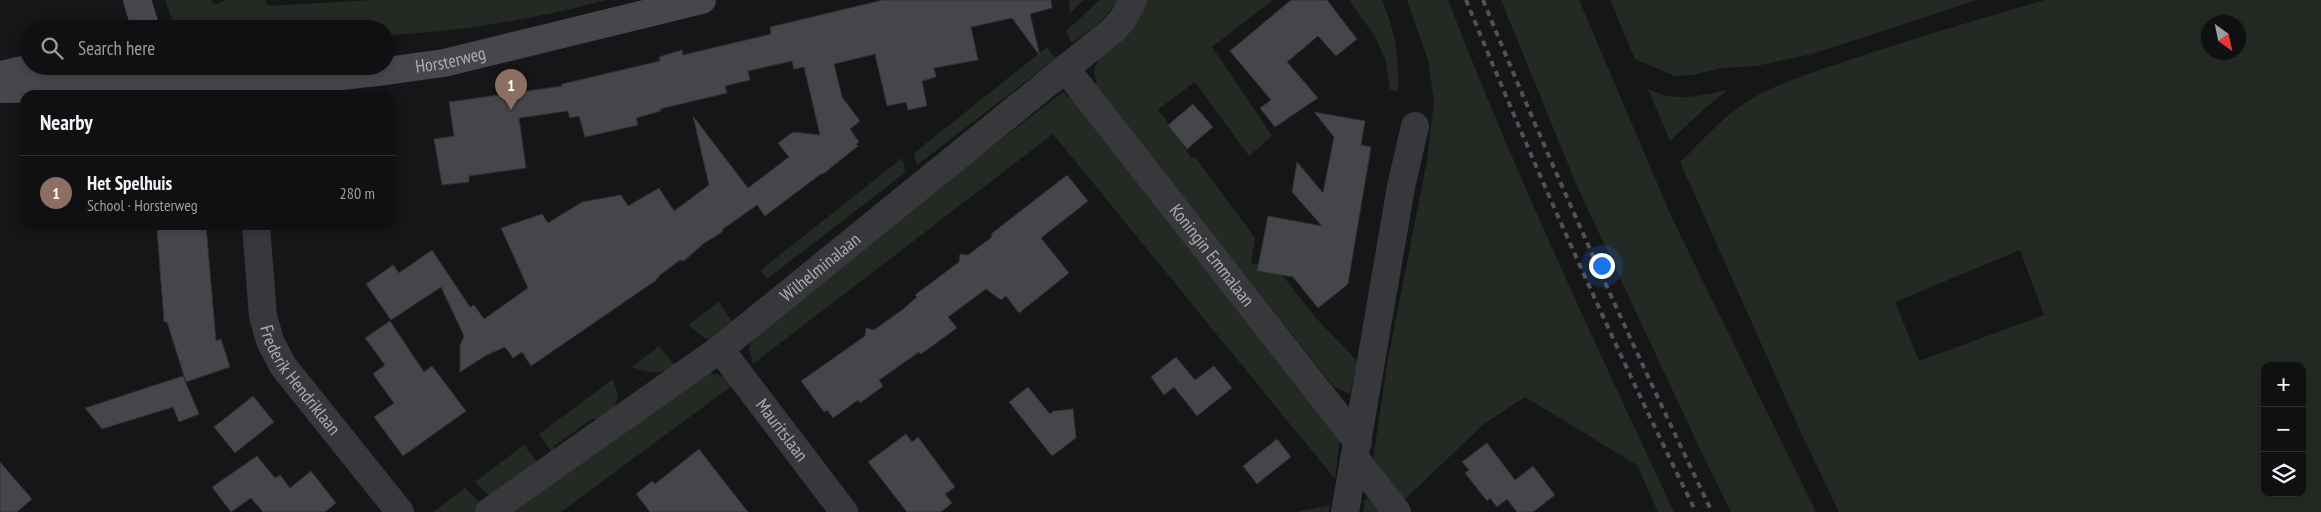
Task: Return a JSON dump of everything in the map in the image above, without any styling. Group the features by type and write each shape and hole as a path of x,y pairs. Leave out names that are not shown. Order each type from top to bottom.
{"main road":[{"path":"137,0 143,20"},
{"name":"Horsterweg","path":"395,70 444,63 702,0"},
{"name":"Horsterweg","path":"395,54 513,47"},
{"path":"0,75 20,71"},
{"name":"Horsterweg","path":"0,89 90,88 158,75"},
{"name":"Horsterweg","path":"175,75 247,81 350,75"}],"street":[{"name":"Wilhelminalaan","path":"489,512 720,349 1113,30 1123,19 1133,0"},
{"name":"Koningin Emmalaan","path":"1065,68 1357,450 1397,512"},
{"path":"1345,512 1401,188 1415,126"},
{"name":"Frederik Hendriklaan","path":"256,230 263,316 270,342 283,366 400,512"},
{"name":"Mauritslaan","path":"720,349 844,512"}],"shaded area":[{"path":"165,0 211,0 214,5 227,0 265,0 268,6 373,0 606,0 497,24 395,34 395,20 173,20"},
{"path":"1069,0 1084,0 1070,13"},
{"path":"1100,0 1117,0 1103,19 1072,43 1066,31"},
{"path":"1143,0 1273,0 1212,47 1272,136 1249,156 1195,82 1157,110 1192,159 1195,157 1255,238 1251,263 1276,267 1315,317 1357,361 1350,394 1334,387 1097,89 1094,70 1099,59 1111,49"},
{"path":"1349,0 1382,0 1396,45 1398,92 1390,89 1385,58 1374,35"},
{"path":"1407,0 1448,0 1528,194 1585,322 1674,512 1658,512 1637,465 1525,397 1484,424 1404,500 1373,459 1388,359 1427,161 1434,101 1428,60"},
{"path":"1501,0 1579,0 1672,218 1816,512 1731,512 1577,186"},
{"path":"1610,0 1977,0 1812,54 1756,66 1722,68 1692,75 1675,76 1635,59"},
{"path":"2045,0 2321,0 2321,512 1839,512 1802,435 1680,162 1741,105 1774,87 1873,52","holes":["2020,250 2044,315 1919,361 1895,302"]},
{"path":"1047,47 1055,59 917,165 914,153"},
{"path":"1648,89 1668,96 1678,97 1697,96 1728,90 1705,108 1670,141"},
{"path":"1063,92 1077,104 1340,437 1335,479 1053,134 753,364 749,349 756,325 802,292"},
{"path":"902,158 906,172 767,279 761,270"},
{"path":"719,302 733,323 712,339 706,339 688,325"},
{"path":"659,346 675,365 659,372 632,367"},
{"path":"710,373 734,379 737,382 561,512 509,512"},
{"path":"613,379 618,395 614,409 602,419 592,419 554,446 553,454 539,434"},
{"path":"524,445 539,465 492,498 475,482"},
{"path":"465,488 482,505 473,512 433,512"},
{"path":"1365,499 1376,502 1387,512 1363,512"},
{"path":"1330,505 1329,512 1297,512"}],"building":[{"path":"883,0 1051,0 1052,8 1030,14 1040,56 1012,18 971,27 978,60 934,68 936,77 922,81 927,106 908,110 906,102 887,106 875,54 834,64 842,97 860,121 850,129 859,142 856,144 858,146 765,216 757,205 703,244 684,261 680,260 655,281 531,366 522,352 513,358 505,347 485,356 460,372 460,346 464,336 441,287 391,320 366,284 393,265 399,273 432,250 470,307 474,305 484,319 528,288 501,228 542,214 548,223 582,202 621,195 628,206 659,188 674,211 709,185 693,116 748,188 789,157 778,143 793,132 820,135 804,67 794,69 792,61 748,71 750,80 725,86 727,93 660,109 661,111 636,118 638,125 585,137 579,116 570,118 568,111 519,118 526,168 469,176 469,182 442,185 434,139 454,136 449,102 562,86 562,84 660,61 659,57 682,50 683,55 771,34 770,27"},
{"path":"1291,0 1327,0 1357,39 1336,56 1318,36 1287,62 1318,98 1275,127 1260,108 1271,100 1230,51"},
{"path":"1193,104 1213,127 1187,149 1168,125"},
{"path":"1314,112 1365,121 1361,145 1371,147 1348,284 1318,308 1293,277 1257,271 1268,216 1322,226 1292,192 1297,162 1323,193 1334,137"},
{"path":"1067,175 1088,201 1041,238 1069,273 1019,313 1006,296 1001,300 986,289 948,317 957,328 921,354 919,352 879,380 883,386 860,403 858,400 833,418 827,410 824,412 801,381 865,336 866,328 874,330 902,310 917,297 915,295 959,262 960,254 968,255 992,237 991,234"},
{"path":"157,230 206,230 216,341 221,339 230,367 186,382 167,322 164,322"},
{"path":"390,321 424,372 432,366 466,411 403,456 374,417 394,403 373,374 385,365 365,338"},
{"path":"1176,357 1195,380 1214,366 1232,388 1197,416 1174,387 1164,395 1151,377"},
{"path":"183,376 199,414 179,422 173,407 102,429 85,408"},
{"path":"1028,387 1050,414 1054,411 1073,409 1076,438 1052,456 1009,402"},
{"path":"253,396 274,422 235,453 214,427"},
{"path":"906,434 912,442 918,437 955,487 945,494 952,503 941,512 907,512 868,462"},
{"path":"1277,439 1291,457 1257,484 1243,466"},
{"path":"1487,443 1515,480 1533,466 1555,495 1533,512 1517,512 1507,499 1497,507 1490,498 1487,501 1465,473 1469,470 1462,462"},
{"path":"699,449 748,512 650,512 636,494 652,481 655,484"},
{"path":"257,456 275,478 280,475 290,488 311,471 336,503 325,512 263,512 251,498 231,512 212,487"},
{"path":"0,462 32,499 17,512 0,512"}],"railway":[{"path":"1466,0 1576,258 1696,512"},
{"path":"1483,0 1594,258 1712,512"}],"place":[{"name":"Het Spelhuis","path":"511,110"}]}
